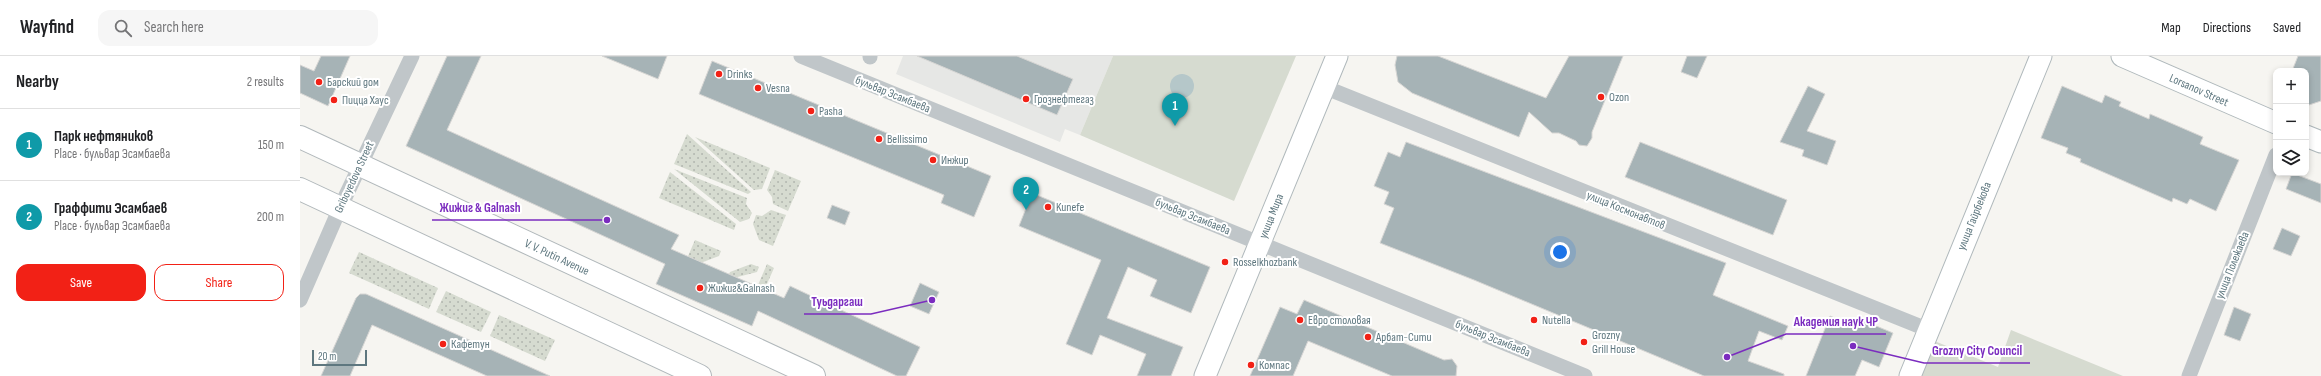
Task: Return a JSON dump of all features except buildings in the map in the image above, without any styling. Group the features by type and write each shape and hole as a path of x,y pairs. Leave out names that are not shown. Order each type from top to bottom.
{"main road":[{"name":"улица Мира","path":"1206,376 1336,56"},
{"name":"улица Гайрбекова","path":"1910,376 2041,56"},
{"name":"Lorsanov Street","path":"2122,56 2273,122"},
{"path":"2309,137 2321,142"},
{"name":"V. V. Putin Avenue","path":"300,138 814,376"},
{"path":"300,189 700,376"}],"street":[{"name":"Griboyedova Street","path":"300,300 340,208 412,56"},
{"name":"бульвар Эсамбаева","path":"801,56 1585,376"},
{"name":"улица Космонавтов","path":"1324,88 1929,330"},
{"name":"улица Полежаева","path":"2189,376 2273,163"}],"shaded area":[{"name":"Грознефтегаз","path":"903,56 1113,56 1080,135 1065,129 1060,142 896,74"},
{"path":"1113,56 1296,56 1234,201 1080,135"},
{"path":"1182,74 1190,78 1194,86 1190,94 1182,98 1174,94 1170,86 1174,78"},
{"path":"687,134 751,192 748,194 674,164"},
{"path":"695,137 770,168 762,189 754,190"},
{"path":"674,169 747,198 746,204 752,213 749,219 740,222"},
{"path":"775,170 801,181 788,211 773,204 772,197 767,190"},
{"path":"670,172 736,224 734,230 659,198"},
{"path":"771,210 786,215 773,246 759,240 753,224 756,215 762,216"},
{"path":"695,240 721,251 719,256 682,270"},
{"path":"359,252 438,288 429,309 349,273"},
{"path":"751,264 759,267 757,272 726,280 730,272"},
{"path":"767,264 774,268 756,309 749,306"},
{"path":"446,291 491,312 481,332 436,312"},
{"path":"499,315 555,340 545,361 490,336"},
{"path":"2011,330 2123,376 1919,376 1932,340 1998,367"}],"place":[{"name":"Drinks","path":"719,74"},
{"name":"Барский дом","path":"319,82"},
{"name":"Vesna","path":"758,88"},
{"name":"Ozon","path":"1601,97"},
{"name":"Грознефтегаз","path":"1026,99"},
{"name":"Пицца Хаус","path":"334,100"},
{"name":"Pasha","path":"811,111"},
{"name":"Парк нефтяников","path":"1175,126"},
{"name":"Bellissimo","path":"879,139"},
{"name":"Инжир","path":"933,160"},
{"name":"Kunefe","path":"1048,207"},
{"name":"Граффити Эсамбаев","path":"1026,210"},
{"name":"Жижиг & Galnash","path":"607,220"},
{"name":"Rosselkhozbank","path":"1225,262"},
{"name":"Жижиг&Galnash","path":"700,288"},
{"name":"Туьдаргаш","path":"932,300"},
{"name":"Евро столовая","path":"1300,320"},
{"name":"Nutella","path":"1534,320"},
{"name":"Арбат-Сити","path":"1368,337"},
{"name":"Grozny Grill House","path":"1584,342"},
{"name":"Кафетун","path":"443,344"},
{"name":"Grozny City Council","path":"1853,346"},
{"name":"Академия наук ЧР","path":"1727,357"},
{"name":"Компас","path":"1251,365"}]}
